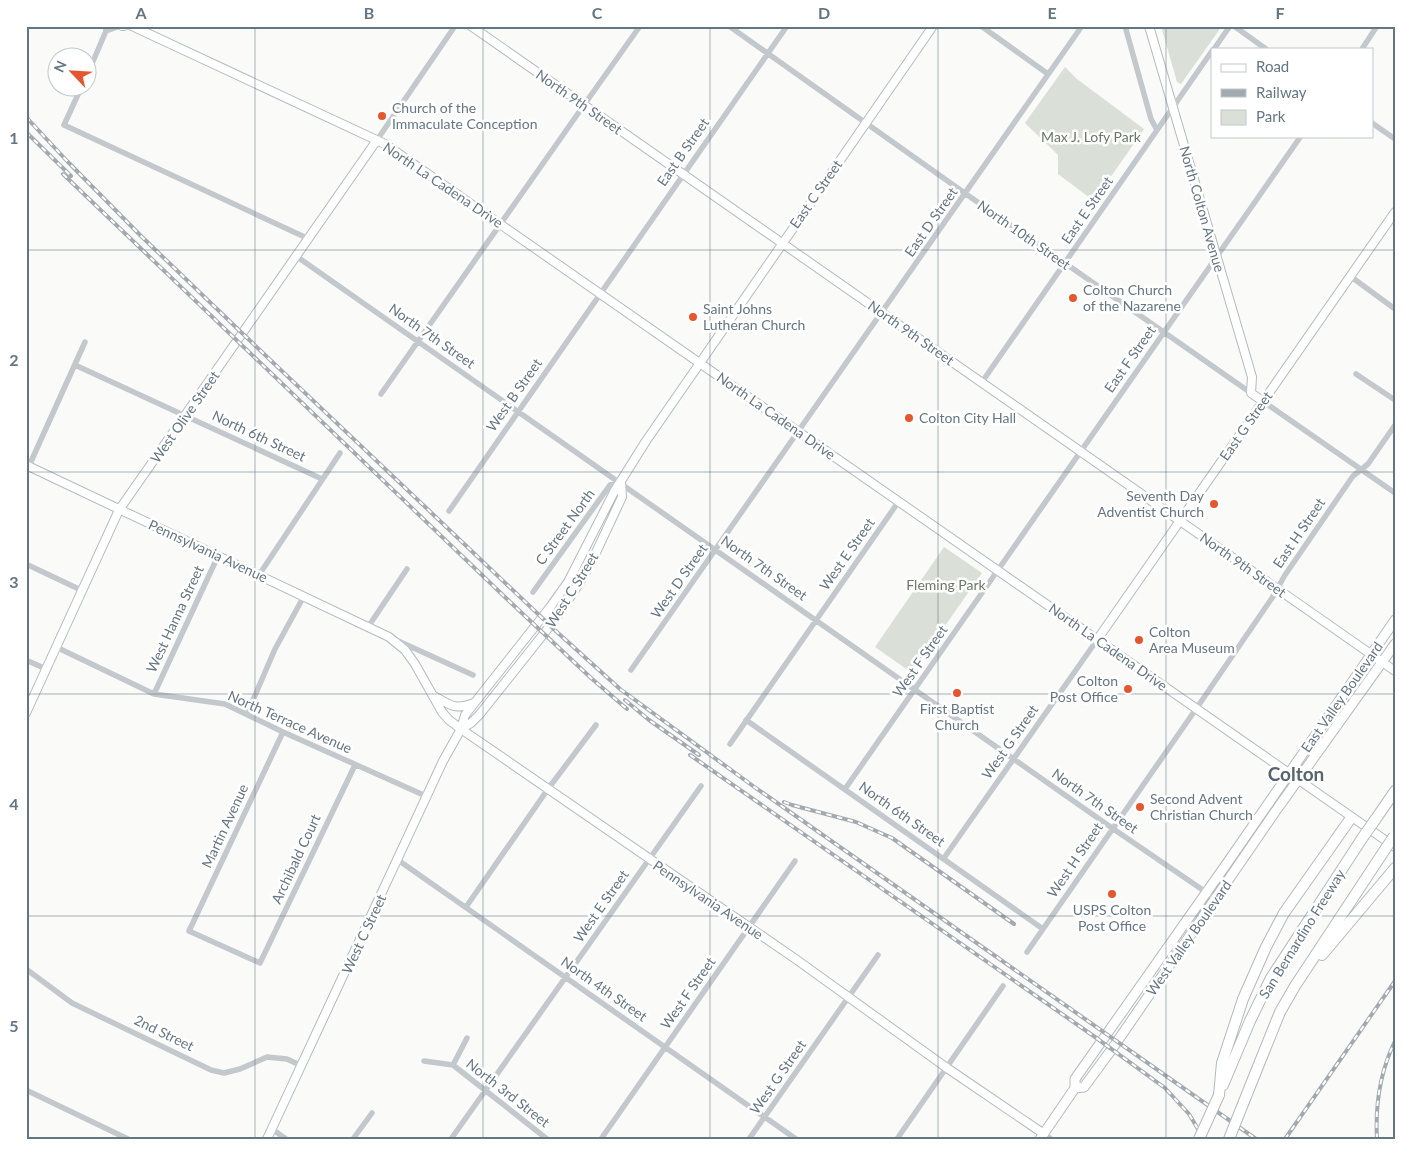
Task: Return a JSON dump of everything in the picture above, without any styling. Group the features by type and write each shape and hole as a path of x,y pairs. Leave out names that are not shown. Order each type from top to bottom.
{"highway":[{"name":"San Bernardino Freeway","path":"1199,1139 1219,1095 1227,1065 1271,978 1363,837 1395,792"},
{"path":"1227,1065 1243,999 1266,947 1284,913 1351,818"},
{"name":"San Bernardino Freeway","path":"1229,1139 1280,1012 1295,986 1395,836"},
{"path":"1295,986 1395,868"}],"main road":[{"name":"East Valley Boulevard","path":"1288,773 1395,620"},
{"name":"East Valley Boulevard","path":"1298,781 1395,644"},
{"name":"West Valley Boulevard","path":"1045,1137 1076,1088 1075,1078 1288,773"},
{"name":"West Valley Boulevard","path":"1076,1088 1084,1087 1298,781"},
{"path":"1143,1004 1139,1001 1139,995 1151,977 1153,967"}],"street":[{"path":"98,49 106,29 122,26"},
{"name":"North La Cadena Drive","path":"132,26 377,140 601,293 1395,848"},
{"path":"143,26 151,35"},
{"path":"377,140 455,26"},
{"name":"North 9th Street","path":"471,26 1395,671"},
{"path":"381,394 640,26"},
{"name":"North 10th Street","path":"728,26 1395,493"},
{"name":"East B Street","path":"601,293 787,26"},
{"name":"East C Street","path":"700,363 933,26"},
{"path":"981,26 1048,74"},
{"name":"East D Street","path":"799,432 1082,26"},
{"path":"1125,26 1151,119 1158,130"},
{"name":"North Colton Avenue","path":"1149,26 1252,377 1251,393"},
{"name":"East E Street","path":"1214,48 1230,26"},
{"path":"1234,26 1265,48"},
{"path":"1363,48 1377,26"},
{"name":"East E Street","path":"982,382 1211,53"},
{"path":"76,98 64,125 308,239"},
{"path":"1374,124 1395,139"},
{"name":"East F Street","path":"998,570 1300,138"},
{"name":"West Olive Street","path":"26,713 119,510 377,140"},
{"name":"East G Street","path":"1097,640 1395,212"},
{"name":"North 7th Street","path":"296,256 1216,900"},
{"path":"1350,276 1395,309"},
{"name":"West B Street","path":"449,511 601,293"},
{"path":"28,466 85,342"},
{"name":"West C Street","path":"267,1139 443,761 461,729 465,715 568,582 614,492 646,441 700,363"},
{"name":"North 6th Street","path":"75,365 322,479"},
{"path":"1356,374 1395,400"},
{"name":"East H Street","path":"1196,709 1353,476 1368,464 1395,425"},
{"name":"West D Street","path":"631,670 799,432"},
{"path":"259,575 340,453"},
{"name":"Pennsylvania Avenue","path":"28,466 473,675"},
{"name":"West C Street","path":"461,729 480,714 566,604 592,561 620,502 622,497 621,483"},
{"name":"C Street North","path":"533,592 610,485 621,483"},
{"name":"West E Street","path":"730,744 899,501"},
{"name":"West Hanna Street","path":"154,694 218,556"},
{"path":"26,564 83,591"},
{"path":"368,627 407,568"},
{"name":"West F Street","path":"845,789 998,570"},
{"path":"247,714 275,648 304,596"},
{"name":"Pennsylvania Avenue","path":"389,637 405,650 442,712 461,729 849,997 1045,1137"},
{"name":"West G Street","path":"944,858 1097,640"},
{"name":"North Terrace Avenue","path":"56,647 154,694 225,704 355,765 428,796"},
{"path":"26,660 46,669"},
{"path":"433,695 452,706 462,708 475,703"},
{"name":"West H Street","path":"1027,952 1196,709"},
{"name":"North 6th Street","path":"746,720 1043,929"},
{"path":"466,907 548,789 596,725"},
{"name":"Martin Avenue","path":"260,963 190,931 283,732"},
{"name":"Archibald Court","path":"260,963 355,765"},
{"name":"West E Street","path":"452,1139 484,1090 566,978 701,786"},
{"name":"North 4th Street","path":"398,860 518,942 566,978 796,1139"},
{"name":"West F Street","path":"601,1139 795,860"},
{"name":"West G Street","path":"749,1139 878,955"},
{"name":"2nd Street","path":"26,969 72,1003 211,1070 224,1073 240,1069 267,1057 286,1059 302,1066"},
{"path":"897,1139 1003,986"},
{"path":"453,1065 467,1038"},
{"name":"North 3rd Street","path":"424,1061 453,1065 547,1139"},
{"path":"26,1090 128,1139"},
{"path":"353,1139 372,1113"},
{"path":"272,1129 286,1139"}],"green space":[{"path":"1161,26 1222,26 1181,84 1177,82"},
{"name":"Max J. Lofy Park","path":"1065,67 1077,79 1144,129 1094,201 1058,174 1058,155 1025,123"},
{"name":"Fleming Park","path":"944,547 982,573 912,673 875,647"}],"railway":[{"path":"26,117 140,235 558,633 620,689 753,786 1256,1139"},
{"path":"26,132 71,176"},
{"path":"63,174 508,600 627,709"},
{"path":"625,700 649,720 699,755"},
{"path":"690,755 1095,1037 1165,1088 1189,1114 1204,1139"},
{"path":"784,802 856,822 892,838 1014,924"},
{"path":"1285,1139 1395,981"},
{"path":"1377,1139 1377,1113 1382,1076 1395,1041"}],"place":[{"name":"Church of the Immaculate Conception","path":"382,116"},
{"name":"Colton Church of the Nazarene","path":"1073,298"},
{"name":"Saint Johns Lutheran Church","path":"693,317"},
{"name":"Colton City Hall","path":"909,418"},
{"name":"Seventh Day Adventist Church","path":"1214,504"},
{"name":"Colton Area Museum","path":"1139,640"},
{"name":"Colton Post Office","path":"1128,689"},
{"name":"First Baptist Church","path":"957,693"},
{"name":"Second Advent Christian Church","path":"1140,807"},
{"name":"USPS Colton Post Office","path":"1112,894"}],"district":[{"name":"Colton","path":"1296,774"}]}
